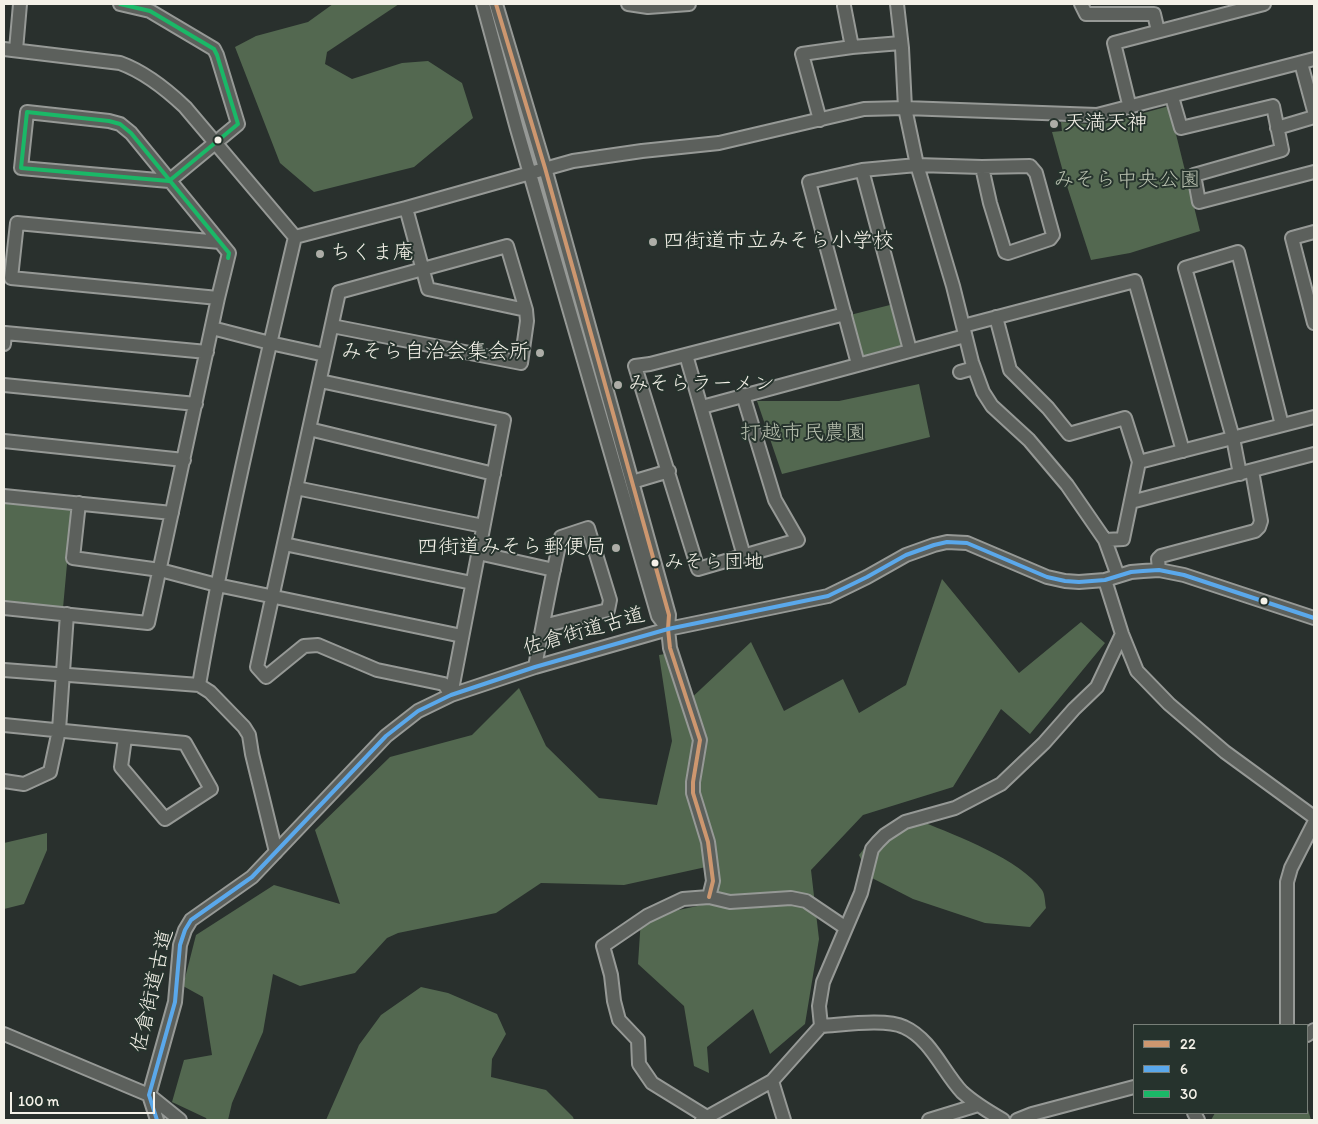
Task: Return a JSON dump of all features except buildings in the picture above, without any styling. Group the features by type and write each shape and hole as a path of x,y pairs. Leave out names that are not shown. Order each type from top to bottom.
{"street":[{"path":"20,4 10,50 120,63 133,68 170,93 185,107 295,237"},
{"path":"4,608 148,623 229,253 169,181 131,134 120,124 27,112 21,168 169,181 238,124 214,48 150,11 120,4"},
{"path":"483,4 658,616 668,629"},
{"path":"496,4 545,168 669,616 670,648 700,740 693,793 708,842 713,881 709,897"},
{"path":"628,4 648,7 689,4"},
{"path":"897,4 905,108 917,165 974,368 983,392 992,406 1029,440 1068,485 1104,540 1118,576"},
{"path":"1081,4 1086,14 1154,14 1158,31"},
{"path":"1130,108 1114,43 1264,4"},
{"path":"844,6 852,47"},
{"path":"820,120 802,54 852,47 901,44"},
{"path":"295,237 573,161 632,152 719,143 864,109 905,108 1097,116 1314,59"},
{"path":"1301,63 1314,111"},
{"path":"1172,97 1181,128 1273,106 1282,150 1194,175 1199,202 1314,172"},
{"path":"1278,128 1314,117"},
{"path":"858,364 809,182 862,170 917,165 982,167 1021,165 1034,168 1053,235 1050,239 1008,253 1005,252 990,203 982,167"},
{"path":"862,170 910,350"},
{"path":"406,208 428,290 526,310"},
{"path":"218,298 11,278 17,223 220,242"},
{"path":"1314,232 1292,238 1314,324"},
{"path":"199,685 216,585 295,237"},
{"path":"332,326 521,363 527,321 526,310 507,246 339,292 257,668 266,677 304,646 318,645 377,670 444,684 451,695"},
{"path":"1160,570 1158,559 1161,556 1255,531 1261,521 1233,438 1185,268 1238,252 1282,425"},
{"path":"702,407 910,350 964,331 996,317 1136,281 1183,451"},
{"path":"743,395 775,500 798,540 698,569 635,366 650,364 844,314"},
{"path":"996,317 1010,370 1048,408 1069,434 1125,418 1139,462 1123,540 1104,540"},
{"path":"212,328 270,343 325,354"},
{"path":"4,344 5,333 207,352"},
{"path":"686,355 744,556"},
{"path":"960,372 974,368"},
{"path":"320,381 504,420 451,695"},
{"path":"4,385 196,404"},
{"path":"1139,462 1314,416"},
{"path":"309,429 494,474"},
{"path":"4,441 184,460"},
{"path":"1131,502 1314,454"},
{"path":"632,482 669,471"},
{"path":"296,488 483,526"},
{"path":"4,496 172,513"},
{"path":"79,503 73,558 160,570 216,585 273,595 462,636"},
{"path":"535,667 543,626 554,570 561,537 588,528 610,600 608,610 543,626"},
{"name":"佐倉街道古道","path":"149,1096 175,1002 180,945 191,920 252,878 386,736 418,711 451,695 535,667 668,629 828,596 906,555 947,542 974,545 1047,577 1079,582 1105,580 1130,572 1160,570 1184,575 1314,618"},
{"path":"284,544 472,583"},
{"path":"478,553 554,570"},
{"path":"1105,580 1136,671 1169,704 1225,752 1314,816"},
{"path":"4,781 24,784 50,772 59,730 67,614"},
{"path":"821,1026 819,1006 823,982 860,893 872,849 885,835 905,822 955,808 1000,784 1044,743 1074,709 1097,687 1122,634"},
{"path":"4,670 199,685 210,692 249,735 276,852"},
{"path":"4,725 185,743 211,789 165,819 121,767 125,738"},
{"path":"1287,1024 1287,882 1294,861 1314,823"},
{"path":"846,928 806,901 790,898 730,902 709,897 683,899 647,916 603,946 611,975 614,1001 619,1020 638,1040 639,1064 652,1083 705,1119 772,1081 821,1026 859,1023 894,1024 904,1027 925,1043 962,1091 1003,1120"},
{"path":"4,1034 149,1096 180,1120"},
{"path":"772,1081 784,1120"},
{"path":"1017,1120 1032,1114 1133,1087"},
{"path":"149,1096 156,1120"},
{"path":"929,1120 978,1104"}],"green space":[{"path":"333,4 399,4 327,52 325,64 352,79 402,63 428,61 462,83 473,118 414,167 314,192 280,163 235,47 256,36 308,22"},
{"name":"みそら中央公園","path":"1169,106 1200,231 1130,253 1091,260 1052,132 1062,131 1061,122 1100,125"},
{"path":"894,304 906,347 861,358 850,315"},
{"name":"打越市民農園","path":"919,384 930,437 782,474 757,401 839,401"},
{"path":"4,502 72,509 63,608 4,602"},
{"path":"942,579 1019,673 1081,622 1105,643 1030,734 1001,709 953,787 863,815 811,870 819,939 805,1024 770,1054 753,1009 707,1047 709,1073 694,1066 684,1006 638,964 641,918 702,905 715,865 624,885 541,883 496,913 398,933 387,938 355,973 300,986 273,974 263,1032 232,1103 228,1120 207,1120 172,1102 184,1060 212,1055 203,997 183,986 196,935 274,885 340,904 315,830 390,757 472,735 519,688 546,746 599,798 657,805 672,741 659,655 671,653 686,703 751,642 784,711 843,679 859,713 906,685"},
{"path":"923,822 987,850 1019,868 1042,890 1046,908 1030,927 985,923 913,899 870,877 859,855 877,832"},
{"path":"47,833 47,850 24,904 4,909 4,843"},
{"path":"421,987 448,993 497,1014 506,1034 492,1059 491,1077 546,1090 574,1120 326,1120 359,1045 381,1015"},
{"path":"1308,1110 1311,1120 1211,1120 1214,1114 1308,1114"}],"transit line":[{"name":"30","path":"120,4 150,11 214,49 238,124 169,181 21,168 27,112 109,121 120,124 131,133 229,253 228,258"},
{"name":"22","path":"496,4 545,168 669,615 670,648 700,740 693,793 708,842 713,881 709,897"},
{"name":"6","path":"157,1120 149,1095 175,1002 180,945 191,920 252,877 386,736 418,711 451,695 535,667 668,629 828,596 906,555 947,542 967,543 1047,577 1065,581 1105,580 1131,572 1159,570 1184,575 1314,618"}],"place":[{"name":"天満天神","path":"1054,124"},
{"name":"四街道市立みそら小学校","path":"653,242"},
{"name":"ちくま庵","path":"320,254"},
{"name":"みそら自治会集会所","path":"540,353"},
{"name":"みそらラーメン","path":"618,385"},
{"name":"四街道みそら郵便局","path":"616,548"},
{"name":"みそら団地","path":"655,563"}]}
